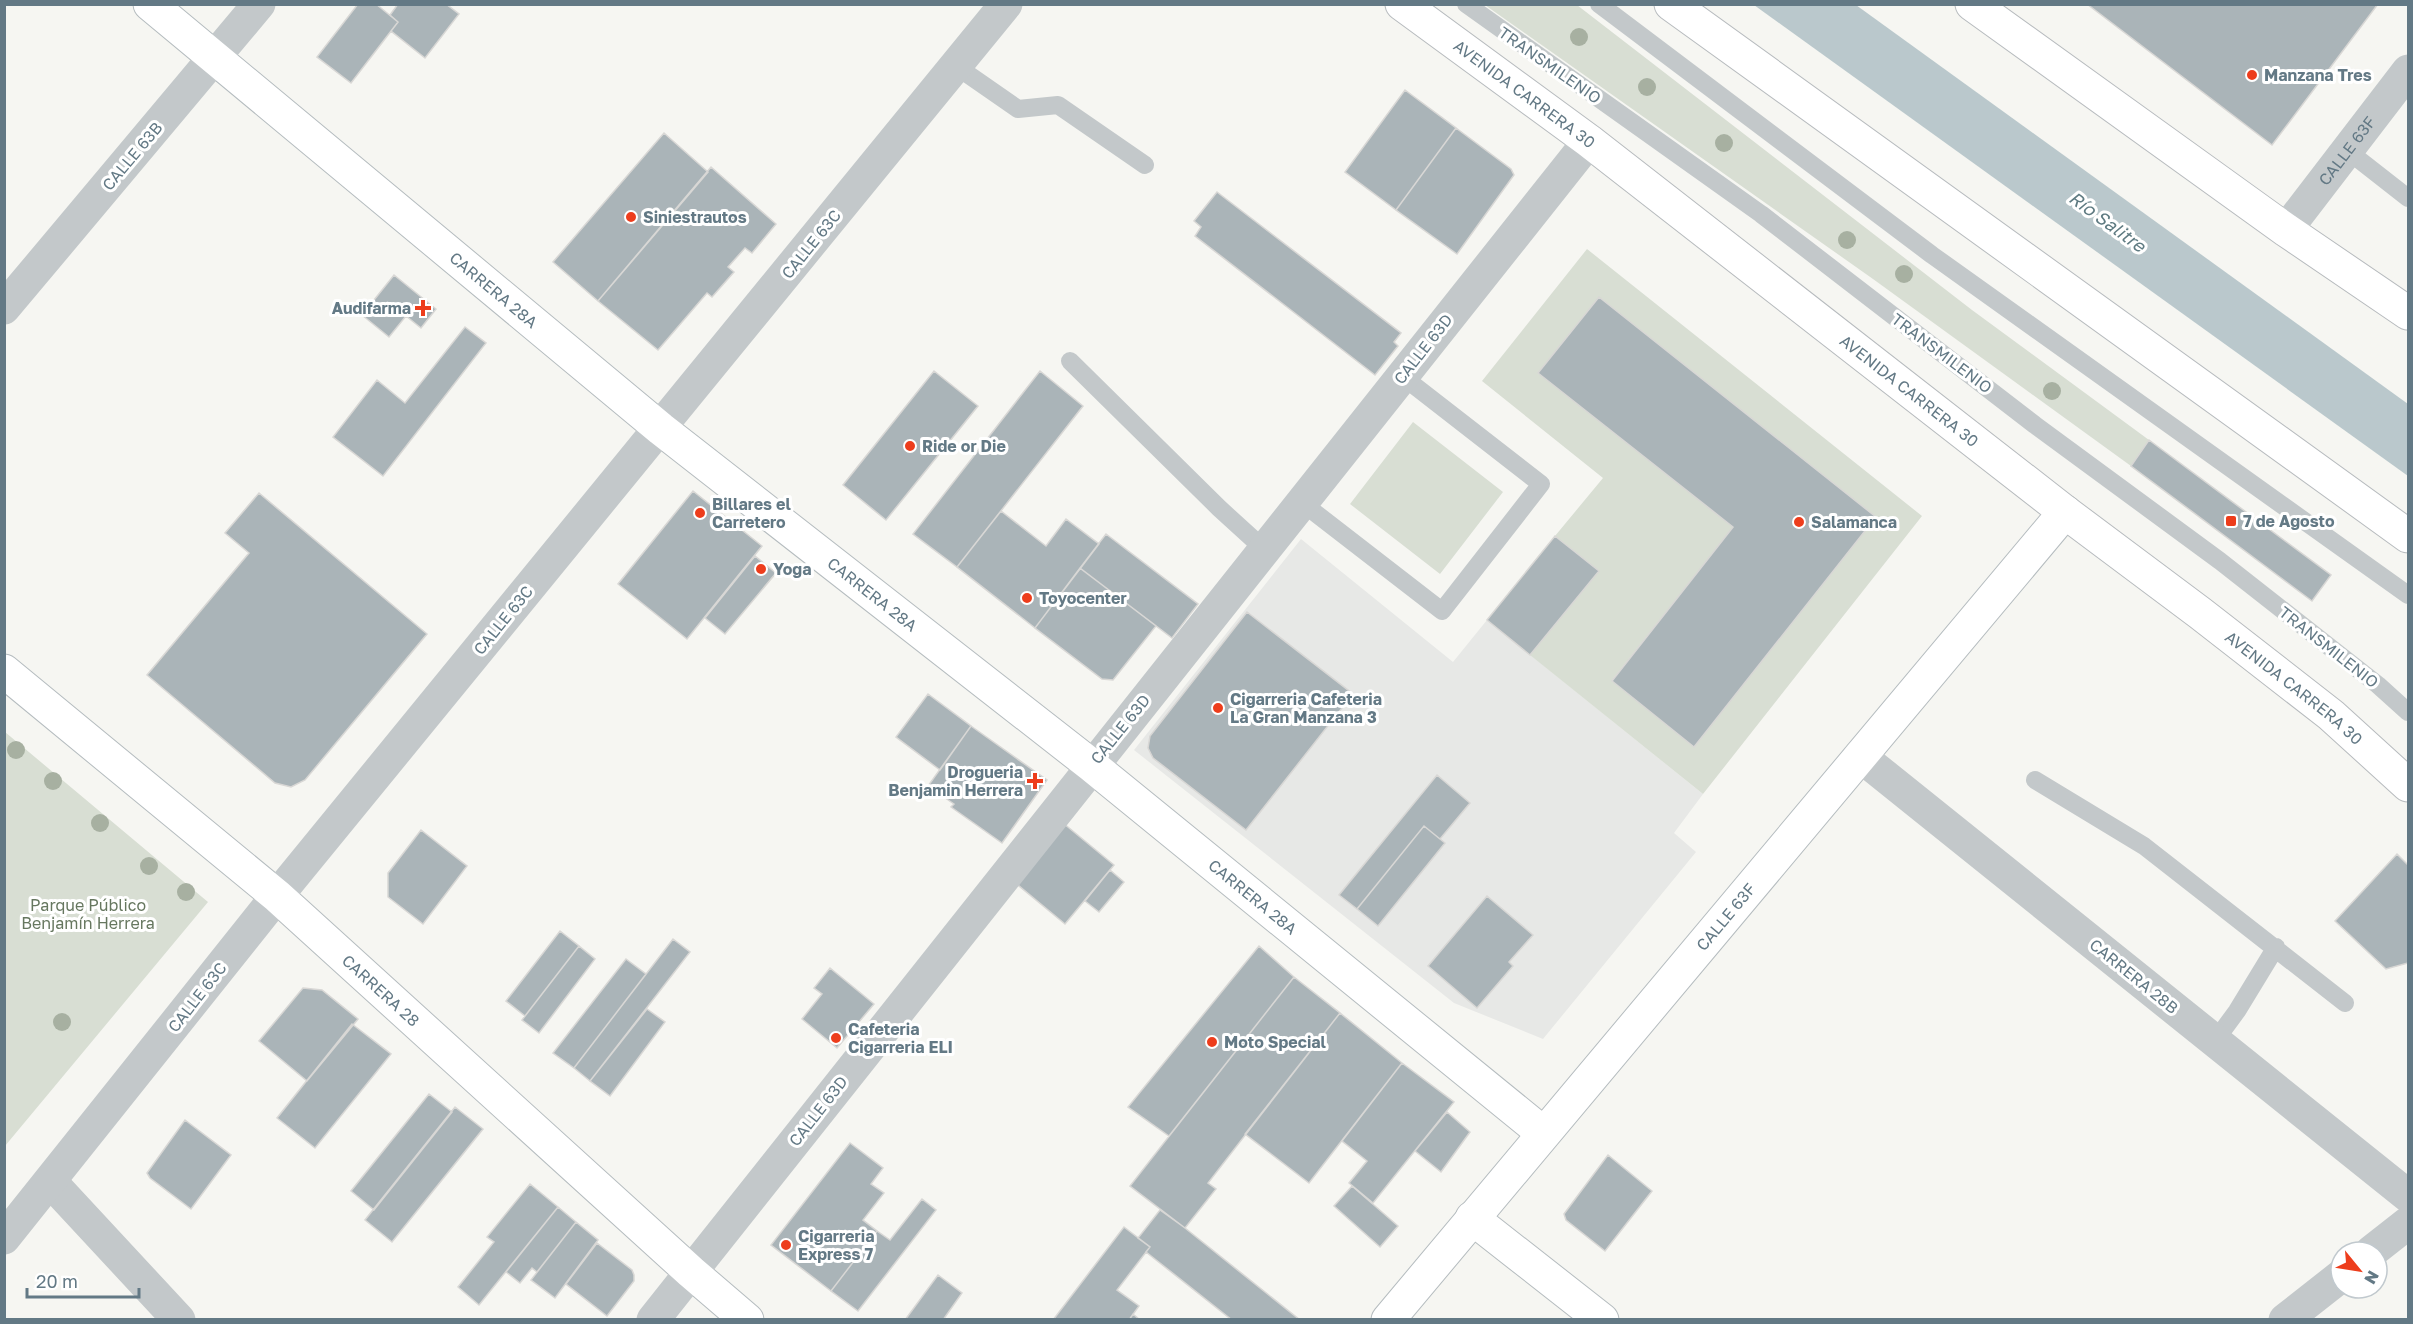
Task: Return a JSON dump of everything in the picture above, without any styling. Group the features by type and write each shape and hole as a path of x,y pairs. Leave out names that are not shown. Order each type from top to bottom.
{"main road":[{"name":"CARRERA 28A","path":"150,4 661,429 1091,765 1543,1133"},
{"name":"AVENIDA CARRERA 30","path":"1402,4 1589,141 2065,512 2331,715 2409,785"},
{"path":"1671,4 2409,537"},
{"path":"1972,4 2286,230 2409,313"},
{"name":"CALLE 63F","path":"1388,1320 2065,512"},
{"name":"CARRERA 28","path":"4,671 277,896 691,1272 747,1320"},
{"path":"1473,1218 1602,1320"}],"street":[{"name":"CALLE 63B","path":"4,308 259,4"},
{"name":"CALLE 63C","path":"4,1239 277,896 661,429 1006,4"},
{"name":"CALLE 63F","path":"2286,230 2409,70"},
{"name":"CALLE 63D","path":"653,1320 1091,765 1589,141"},
{"name":"CARRERA 28B","path":"1860,756 2409,1196"},
{"path":"50,1182 179,1320"},
{"path":"2387,1240 2409,1223"},
{"path":"2285,1320 2329,1285"}],"lane":[{"name":"TRANSMILENIO","path":"1466,4 1761,214 2035,424 2220,561 2409,712"},
{"path":"1599,4 1932,255 2409,595"},
{"path":"956,66 1018,109 1058,105 1145,165"},
{"path":"2348,151 2409,198"},
{"path":"1070,361 1219,508 1264,549"},
{"path":"1301,502 1442,611 1449,604 1541,484 1402,376"},
{"path":"2035,780 2144,846 2345,1003"},
{"path":"2215,1041 2237,1011 2276,947"}],"shaded area":[{"path":"1301,539 1453,662 1487,620 1703,794 1674,833 1696,852 1543,1039 1454,1003 1134,750"}],"green space":[{"path":"1485,5 1577,5 1972,310 2149,440 2131,466 1873,279"},
{"path":"1587,249 1922,516 1703,794 1530,655 1599,571 1555,536 1603,478 1482,381","holes":["1599,297 1876,517 1694,746 1612,680 1733,527 1539,373"]},
{"path":"1413,422 1503,492 1440,574 1350,504"},
{"name":"Parque Público Benjamín Herrera","path":"5,732 208,902 5,1146"}],"water":[{"name":"Río Salitre","path":"1754,5 1856,5 2408,404 2408,476"}],"building":[{"path":"358,4 376,4 398,22 351,83 317,57"},
{"path":"398,4 446,4 459,14 425,58 391,31 398,22 390,15"},
{"name":"Manzana Tres","path":"2087,4 2378,4 2272,145"},
{"path":"1405,90 1456,128 1396,210 1345,172"},
{"path":"1456,128 1511,169 1514,175 1457,254 1396,210"},
{"name":"Siniestrautos","path":"664,133 708,172 598,301 553,262"},
{"path":"711,167 776,224 752,253 745,248 728,267 734,272 712,297 707,293 658,350 598,301"},
{"path":"1217,192 1401,333 1394,342 1398,346 1375,375 1195,236 1201,227 1194,221"},
{"path":"394,275 436,309 421,328 406,316 389,337 362,315"},
{"name":"Salamanca","path":"1599,297 1876,517 1694,747 1612,681 1733,527 1538,373"},
{"path":"465,327 486,343 383,476 333,437 377,380 405,403"},
{"name":"Ride or Die","path":"934,371 978,406 886,520 843,485"},
{"path":"1040,371 1083,406 957,567 913,534"},
{"name":"7 de Agosto","path":"2149,440 2331,575 2312,601 2131,466"},
{"path":"693,491 762,546 687,639 618,584"},
{"path":"259,493 427,634 305,780 291,787 275,783 147,675 249,553 225,533"},
{"name":"Toyocenter","path":"1001,511 1046,546 1066,519 1099,544 1035,628 957,567"},
{"path":"1106,534 1198,604 1172,638 1080,568"},
{"path":"1555,536 1599,571 1530,655 1487,620"},
{"path":"755,556 776,573 725,634 705,618"},
{"path":"1080,568 1156,626 1113,680 1102,679 1035,628"},
{"path":"1247,612 1353,694 1246,830 1153,758 1148,748 1150,736"},
{"path":"928,694 971,726 940,770 896,737"},
{"path":"971,726 1047,780 1002,843 951,807 954,804 928,786"},
{"path":"1437,775 1470,803 1440,839 1424,826 1357,909 1339,895"},
{"path":"1057,818 1114,865 1065,924 1008,877"},
{"path":"1424,826 1445,843 1378,926 1357,909"},
{"path":"421,830 467,866 423,924 388,897 388,873"},
{"path":"2397,854 2408,865 2408,963 2386,969 2335,921"},
{"path":"1110,870 1124,882 1099,912 1085,901"},
{"path":"1487,896 1533,935 1509,962 1513,966 1477,1008 1428,966"},
{"path":"560,931 579,946 525,1016 506,1001"},
{"path":"673,939 690,952 590,1081 574,1068"},
{"path":"579,946 595,959 539,1033 522,1020"},
{"name":"Moto Special","path":"1259,946 1294,977 1169,1136 1128,1107"},
{"path":"626,959 646,974 574,1068 553,1053"},
{"path":"830,968 874,1004 837,1048 802,1019 822,994 814,988"},
{"path":"1294,977 1340,1013 1208,1183 1216,1189 1185,1228 1130,1186"},
{"path":"303,988 322,990 358,1019 307,1081 259,1041"},
{"path":"647,1009 665,1022 610,1096 590,1081"},
{"path":"1340,1013 1402,1063 1309,1183 1245,1134"},
{"path":"352,1024 391,1054 315,1148 277,1118"},
{"path":"1402,1063 1454,1102 1373,1203 1349,1183 1367,1161 1342,1141"},
{"path":"429,1094 452,1112 374,1210 351,1191"},
{"path":"455,1107 483,1129 392,1242 365,1220"},
{"path":"1447,1112 1470,1132 1441,1172 1415,1151"},
{"path":"185,1120 231,1155 191,1209 150,1178 147,1173"},
{"path":"850,1143 883,1168 871,1184 884,1193 863,1220 877,1231 831,1291 771,1245"},
{"path":"1608,1155 1652,1191 1605,1251 1566,1220 1564,1214"},
{"path":"530,1184 558,1207 479,1305 458,1287 494,1242 487,1237"},
{"path":"1352,1186 1398,1226 1380,1247 1334,1206"},
{"path":"922,1199 936,1210 858,1311 831,1291 877,1231 890,1240"},
{"path":"558,1207 576,1222 537,1272 532,1268 520,1283 506,1272"},
{"path":"1160,1210 1300,1320 1232,1320 1146,1252 1150,1247 1138,1238"},
{"path":"576,1222 598,1240 555,1298 531,1280"},
{"path":"1124,1227 1150,1247 1117,1290 1139,1306 1129,1320 1053,1320"},
{"path":"597,1243 632,1270 634,1275 634,1281 607,1316 566,1284"},
{"path":"938,1275 962,1293 943,1320 905,1320"},
{"path":"1133,1314 1140,1320 1129,1320"}],"place":[{"name":"Manzana Tres","path":"2252,75"},
{"name":"Siniestrautos","path":"631,217"},
{"name":"Audifarma","path":"423,308"},
{"name":"Ride or Die","path":"910,446"},
{"name":"Billares el Carretero","path":"700,513"},
{"name":"7 de Agosto","path":"2231,521"},
{"name":"Salamanca","path":"1799,522"},
{"name":"Yoga","path":"761,569"},
{"name":"Toyocenter","path":"1027,598"},
{"name":"Cigarreria Cafeteria La Gran Manzana 3","path":"1218,708"},
{"name":"Drogueria Benjamin Herrera","path":"1035,781"},
{"name":"Cafeteria Cigarreria ELI","path":"836,1038"},
{"name":"Moto Special","path":"1212,1042"},
{"name":"Cigarreria Express 7","path":"786,1245"}]}
